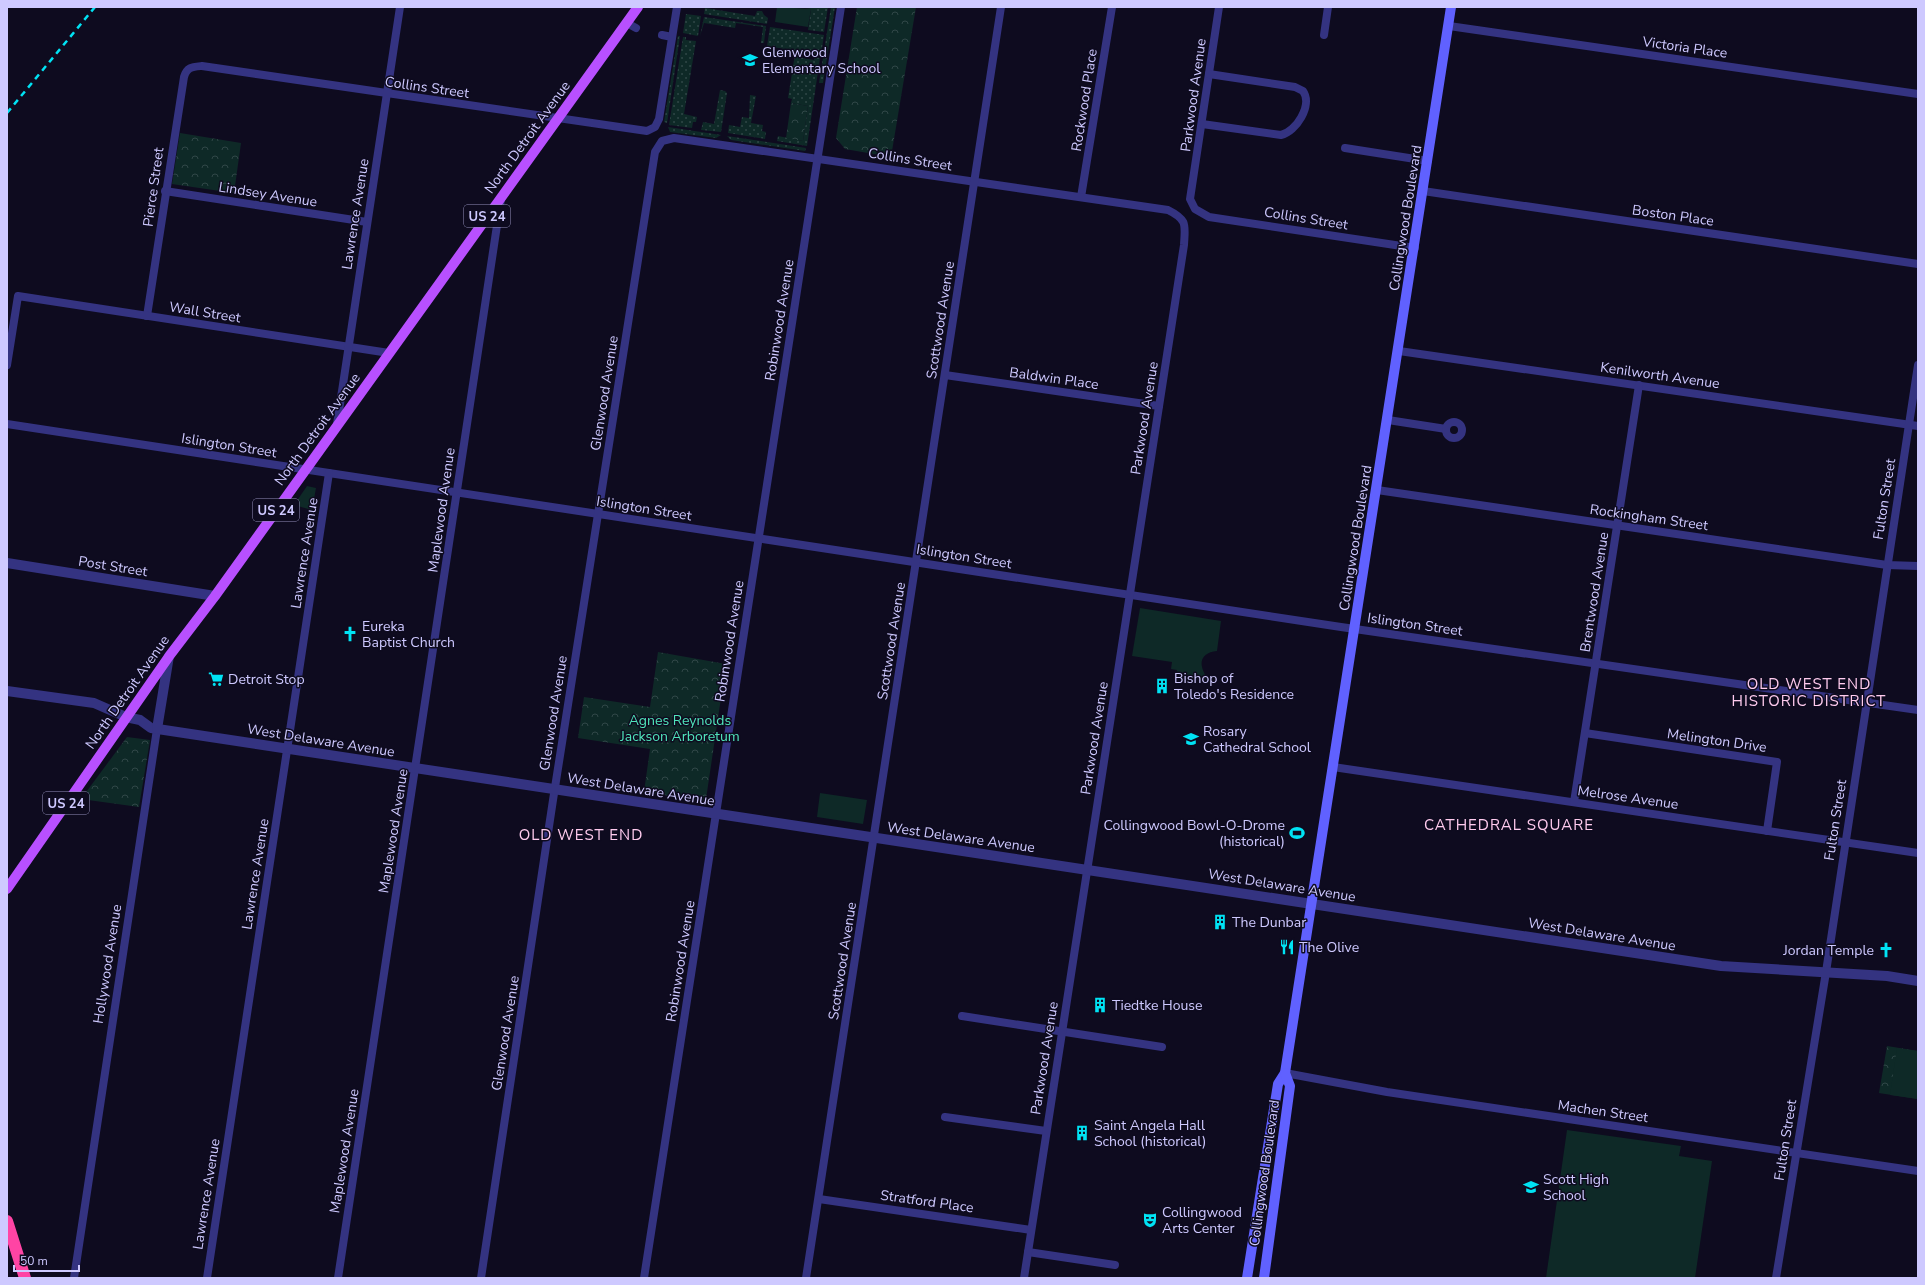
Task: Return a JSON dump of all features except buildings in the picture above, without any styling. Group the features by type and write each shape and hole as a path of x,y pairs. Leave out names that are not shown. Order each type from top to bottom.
{"highway":[{"path":"7,1221 25,1278"}],"main road":[{"name":"North Detroit Avenue","path":"7,889 170,655 216,596 304,470 638,7"},
{"name":"Collingwood Boulevard","path":"1247,1278 1278,1084 1285,1073 1399,351 1451,7"},
{"name":"Collingwood Boulevard","path":"1265,1278 1290,1086 1285,1073"},
{"path":"1266,1161 1279,1169"}],"street":[{"name":"Lawrence Avenue","path":"337,425 400,7"},
{"path":"662,35 672,37 677,7"},
{"name":"Robinwood Avenue","path":"644,1278 841,7"},
{"name":"Scottwood Avenue","path":"806,1278 1002,7"},
{"name":"Rockwood Place","path":"1081,198 1112,7"},
{"name":"Parkwood Avenue","path":"1195,209 1190,199 1219,7"},
{"path":"1324,35 1328,7"},
{"path":"627,23 636,28"},
{"name":"Victoria Place","path":"1449,26 1918,94"},
{"name":"Collins Street","path":"192,67 202,66 641,131 651,130 657,124 672,37"},
{"name":"Pierce Street","path":"147,316 165,191 184,76 186,70 192,67"},
{"path":"1202,124 1274,135 1287,134 1297,126 1306,100 1303,91 1295,87 1209,74"},
{"name":"Collins Street","path":"655,152 662,141 674,138 1168,210"},
{"path":"1345,148 1428,162"},
{"name":"Glenwood Avenue","path":"481,1278 555,790 655,152"},
{"name":"Lindsey Avenue","path":"165,191 367,222"},
{"name":"Boston Place","path":"1423,191 1918,264"},
{"name":"Maplewood Avenue","path":"338,1278 416,769 501,197"},
{"name":"Collins Street","path":"1195,209 1209,216 1415,248"},
{"name":"Parkwood Avenue","path":"1024,1278 1184,245 1185,224 1181,217 1168,210"},
{"name":"Wall Street","path":"7,365 18,296 389,353"},
{"name":"Kenilworth Avenue","path":"1399,351 1918,426"},
{"name":"Fulton Street","path":"1776,1278 1826,972 1844,842 1918,365"},
{"name":"Baldwin Place","path":"945,375 1159,406"},
{"name":"Brentwood Avenue","path":"1574,802 1639,385"},
{"path":"1388,420 1446,429"},
{"name":"Islington Street","path":"7,424 1354,629 1596,663 1866,704 1918,710"},
{"name":"Lawrence Avenue","path":"207,1278 329,473"},
{"name":"Rockingham Street","path":"1377,490 1887,565 1918,566"},
{"name":"Post Street","path":"7,563 216,596"},
{"name":"Hollywood Avenue","path":"74,1278 157,729 170,655"},
{"name":"West Delaware Avenue","path":"7,690 94,703 126,717 140,720 151,728 416,769 1722,966 1892,977 1918,981"},
{"name":"Melington Drive","path":"1585,733 1777,762 1766,831"},
{"name":"Melrose Avenue","path":"1333,767 1918,853"},
{"path":"962,1016 1162,1047"},
{"name":"Machen Street","path":"1285,1073 1387,1092 1918,1171"},
{"path":"945,1117 1046,1131"},
{"name":"Stratford Place","path":"819,1199 1031,1230"},
{"path":"1028,1252 1114,1265"}],"green space":[{"path":"777,7 811,9 808,27 775,22"},
{"path":"799,7 828,7 824,32 808,30 811,9"},
{"path":"831,7 835,7 823,83 819,83"},
{"path":"857,7 916,7 891,157 845,149 836,138"},
{"path":"705,8 755,16 757,11 762,11 768,18 767,24 704,14"},
{"path":"686,14 701,16 698,36 683,33"},
{"path":"704,17 766,26 764,43 761,43 763,27 736,23 735,28 704,23 700,36"},
{"path":"770,27 824,35 821,55 767,46"},
{"path":"678,36 680,36 667,123 664,122"},
{"path":"683,37 686,37 686,40 696,41 684,114 697,117 696,122 693,122 692,128 669,125"},
{"path":"795,54 798,55 798,57 814,60 814,57 820,58 807,146 777,141 778,136 803,141 808,106 791,103 792,99 788,98"},
{"path":"720,90 727,93 721,132 701,130 703,122 714,124"},
{"path":"750,95 756,96 751,123 763,125 762,131 766,132 765,139 728,133 729,125 740,127 742,117 749,118"},
{"path":"791,103 808,106 803,141 786,138"},
{"path":"668,127 721,135 716,138 670,132"},
{"path":"180,133 241,143 234,193 172,184"},
{"path":"727,136 806,148 805,151 731,140"},
{"path":"307,486 316,488 312,510 294,505"},
{"path":"1140,608 1221,621 1217,651 1206,655 1202,662 1203,671 1209,680 1176,675 1177,670 1171,669 1172,662 1132,656"},
{"name":"Agnes Reynolds Jackson Arboretum","path":"658,652 726,664 706,799 703,801 644,792 650,749 578,738 584,697 650,707"},
{"path":"127,737 150,740 139,807 81,799"},
{"path":"820,793 867,800 863,824 817,817"},
{"path":"1887,1046 1918,1051 1918,1099 1879,1093"},
{"path":"1897,1048 1918,1051 1918,1099 1890,1095"},
{"path":"1567,1130 1681,1146 1679,1156 1712,1161 1695,1278 1546,1278"}],"railway":[{"path":"7,113 95,7"}],"place":[{"name":"Glenwood Elementary School","path":"750,60"},
{"name":"Eureka Baptist Church","path":"350,634"},
{"name":"Detroit Stop","path":"216,679"},
{"name":"Bishop of Toledo's Residence","path":"1162,686"},
{"name":"Rosary Cathedral School","path":"1191,739"},
{"name":"Collingwood Bowl-O-Drome (historical)","path":"1297,833"},
{"name":"The Dunbar","path":"1220,922"},
{"name":"The Olive","path":"1287,947"},
{"name":"Jordan Temple","path":"1886,950"},
{"name":"Tiedtke House","path":"1100,1005"},
{"name":"Saint Angela Hall School (historical)","path":"1082,1133"},
{"name":"Scott High School","path":"1531,1187"},
{"name":"Collingwood Arts Center","path":"1150,1220"}],"district":[{"name":"OLD WEST END HISTORIC DISTRICT","path":"1809,692"},
{"name":"CATHEDRAL SQUARE","path":"1509,825"},
{"name":"OLD WEST END","path":"581,835"}]}
